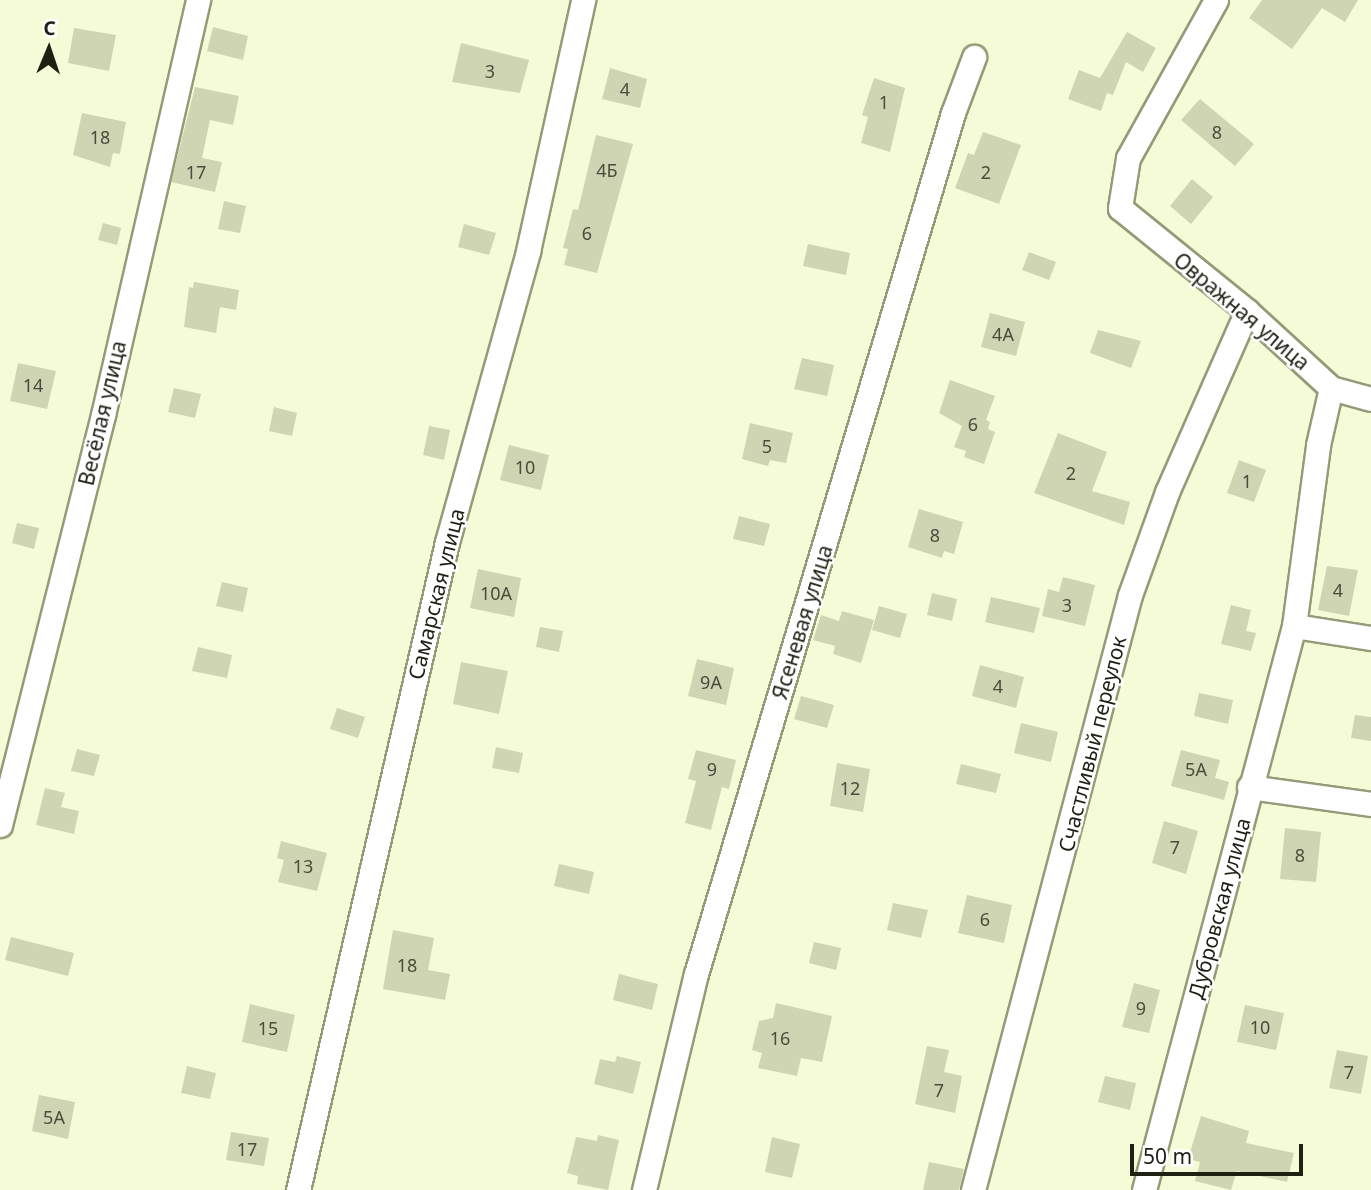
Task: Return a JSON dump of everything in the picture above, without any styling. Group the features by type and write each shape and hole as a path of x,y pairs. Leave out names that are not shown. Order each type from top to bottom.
{"street":[{"name":"Весёлая улица","path":"0,825 103,415 198,0"},
{"name":"Самарская улица","path":"298,1190 447,542 528,251 583,0"},
{"name":"Овражная улица","path":"1216,0 1128,158 1120,208 1247,311 1331,387 1371,399"},
{"name":"Ясеневая улица","path":"644,1190 727,869 953,113 975,57"},
{"name":"Счастливый переулок","path":"972,1190 1130,595 1167,492 1247,311"},
{"name":"Дубровская улица","path":"1144,1190 1249,787 1294,626 1318,444 1331,387"},
{"path":"1294,626 1371,638"},
{"path":"1249,787 1371,804"}],"building":[{"path":"1262,0 1358,0 1345,22 1322,8 1292,49 1249,18"},
{"path":"213,27 248,36 243,60 207,51"},
{"path":"74,28 116,35 109,71 68,63"},
{"path":"1127,32 1156,48 1143,72 1126,62 1113,95 1107,93 1101,111 1068,99 1079,70 1100,78"},
{"path":"461,43 529,60 520,93 452,82"},
{"path":"610,68 647,79 640,108 602,99"},
{"path":"874,78 905,88 890,152 861,143 868,117 862,115"},
{"path":"195,87 239,96 233,125 210,120 202,158 222,162 215,192 171,182"},
{"path":"1200,99 1254,144 1235,166 1181,120"},
{"path":"82,113 126,122 120,154 113,153 110,167 73,155"},
{"path":"983,132 1021,145 999,204 955,188 968,153 974,155"},
{"path":"596,135 633,144 597,273 564,265 568,249 563,248 573,209 578,210"},
{"path":"1192,179 1213,197 1191,224 1170,206"},
{"path":"224,201 246,206 240,233 218,229"},
{"path":"103,223 121,228 117,245 98,240"},
{"path":"464,224 496,233 489,255 458,247"},
{"path":"808,244 850,253 846,275 803,266"},
{"path":"1029,252 1056,262 1049,280 1022,270"},
{"path":"194,282 239,290 236,310 220,307 216,333 184,327 189,287 193,288"},
{"path":"990,313 1025,322 1016,356 981,347"},
{"path":"1098,330 1141,341 1131,368 1090,353"},
{"path":"802,358 834,365 827,396 794,389"},
{"path":"18,363 56,371 47,409 10,401"},
{"path":"950,380 995,396 986,420 990,422 988,429 995,432 984,464 964,457 966,451 954,447 962,426 939,413"},
{"path":"174,388 201,394 195,418 168,412"},
{"path":"274,407 297,413 292,436 269,431"},
{"path":"750,423 793,433 786,463 770,460 768,466 742,459"},
{"path":"429,426 450,430 444,460 423,455"},
{"path":"1058,433 1107,452 1092,491 1130,502 1124,525 1034,493"},
{"path":"509,445 549,455 541,490 500,480"},
{"path":"1239,460 1266,470 1254,502 1227,493"},
{"path":"919,509 963,522 954,554 944,551 942,558 908,547"},
{"path":"739,516 770,524 764,546 733,539"},
{"path":"17,523 39,528 34,549 12,543"},
{"path":"1327,566 1358,570 1349,616 1318,610"},
{"path":"478,569 521,578 514,617 470,608"},
{"path":"1063,577 1095,585 1085,626 1042,616 1048,589 1059,592"},
{"path":"222,582 248,588 243,612 216,606"},
{"path":"932,593 957,599 952,621 927,615"},
{"path":"991,597 1040,608 1034,633 985,622"},
{"path":"1231,605 1251,610 1246,631 1256,633 1251,651 1221,644"},
{"path":"879,606 907,614 900,638 872,630"},
{"path":"842,611 874,620 861,663 833,654 835,646 813,640 821,615 839,621"},
{"path":"540,627 563,631 559,652 536,647"},
{"path":"198,647 232,655 227,678 192,671"},
{"path":"697,659 734,668 726,705 688,696"},
{"path":"461,662 508,671 499,714 453,704"},
{"path":"980,665 1024,677 1016,708 972,696"},
{"path":"1199,693 1233,700 1228,724 1194,716"},
{"path":"801,696 834,705 827,728 794,719"},
{"path":"337,708 365,717 358,738 330,729"},
{"path":"1355,715 1371,717 1371,741 1351,738"},
{"path":"1021,723 1058,732 1051,762 1014,753"},
{"path":"496,747 523,753 519,773 492,768"},
{"path":"77,749 100,755 94,776 71,771"},
{"path":"696,750 736,760 729,789 722,787 711,830 685,823 696,781 688,779"},
{"path":"1181,750 1220,760 1215,778 1229,782 1224,800 1171,786"},
{"path":"837,763 870,769 863,812 830,806"},
{"path":"961,764 1001,774 996,793 956,784"},
{"path":"45,788 65,793 61,807 79,811 74,834 36,825"},
{"path":"1164,821 1198,831 1186,874 1152,863"},
{"path":"1285,828 1321,832 1316,882 1280,879"},
{"path":"281,841 327,853 317,891 278,882 284,860 277,858"},
{"path":"559,864 594,872 589,894 554,886"},
{"path":"967,895 1012,905 1004,943 958,933"},
{"path":"893,903 928,910 921,938 887,930"},
{"path":"393,930 434,938 428,970 450,974 445,1000 383,989"},
{"path":"11,937 74,953 68,976 5,960"},
{"path":"814,942 841,948 836,970 809,963"},
{"path":"619,974 658,984 652,1010 613,1000"},
{"path":"1134,983 1160,990 1149,1033 1122,1027"},
{"path":"776,1003 832,1016 822,1062 801,1058 797,1076 758,1068 762,1053 752,1050 759,1021 773,1018"},
{"path":"250,1004 295,1015 287,1052 242,1042"},
{"path":"1245,1005 1284,1013 1276,1050 1237,1042"},
{"path":"927,1046 949,1050 944,1072 962,1076 955,1113 915,1104"},
{"path":"1337,1050 1368,1056 1361,1094 1329,1088"},
{"path":"617,1056 641,1062 633,1094 594,1084 600,1059 615,1062"},
{"path":"187,1066 216,1073 210,1099 181,1093"},
{"path":"1105,1076 1136,1083 1130,1110 1098,1102"},
{"path":"39,1095 75,1102 68,1139 32,1131"},
{"path":"1201,1116 1249,1131 1246,1143 1294,1153 1287,1182 1237,1171 1231,1190 1195,1181 1200,1162 1188,1159"},
{"path":"231,1132 269,1138 264,1166 226,1160"},
{"path":"598,1135 619,1140 608,1190 577,1184 578,1176 567,1173 576,1137 597,1141"},
{"path":"772,1137 800,1144 792,1178 765,1172"},
{"path":"929,1162 964,1169 959,1190 923,1190"}]}
